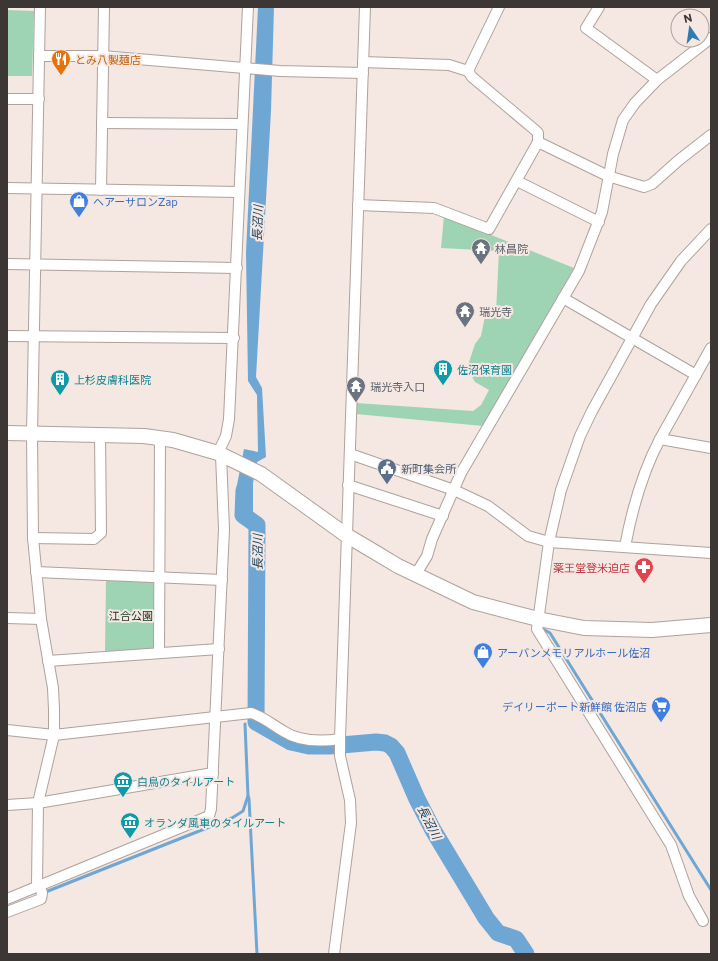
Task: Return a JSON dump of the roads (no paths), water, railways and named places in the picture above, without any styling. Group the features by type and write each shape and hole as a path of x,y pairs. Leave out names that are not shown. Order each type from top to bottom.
{"street":[{"path":"7,912 41,899 38,803 54,735 53,688 42,618 33,538 32,434 38,188 40,7"},
{"path":"101,190 104,7"},
{"path":"7,899 40,889 206,819 211,809 222,580 224,506 223,456 228,429 234,338 242,124 250,68 248,7"},
{"path":"334,954 351,823 350,800 340,756 340,743 365,7"},
{"path":"468,71 499,7"},
{"path":"600,7 586,28 657,80"},
{"path":"416,574 427,556 432,539 477,444 579,271 599,222 619,128 623,120 635,103 657,80 711,38"},
{"path":"39,56 102,56 280,71 363,73"},
{"path":"358,205 434,208 489,230 538,142 538,133 472,77 468,71 449,65 363,62"},
{"path":"7,99 39,99"},
{"path":"102,122 242,124"},
{"path":"538,142 608,176 644,187 652,184 679,160 711,135"},
{"path":"517,181 599,222"},
{"path":"7,188 239,192"},
{"path":"703,921 689,896 671,845 537,629 549,542 561,490 580,436 599,399 665,283 681,261 711,229"},
{"path":"7,264 237,268"},
{"path":"563,298 696,375"},
{"path":"7,336 234,338"},
{"path":"624,547 631,516 644,472 660,439 711,348"},
{"path":"7,433 100,434 160,438 189,444 223,456 261,474 346,535 398,566 473,602 538,619 584,628 652,630 711,625"},
{"path":"33,538 94,539 101,533 100,434"},
{"path":"159,653 160,438"},
{"path":"660,439 711,448"},
{"path":"350,454 454,490 488,506 528,536 549,542 711,553"},
{"path":"348,485 443,516"},
{"path":"36,572 222,580"},
{"path":"7,618 42,618"},
{"path":"48,662 219,649"},
{"path":"7,730 54,735 216,716 255,714 290,735 307,740 340,743"},
{"path":"7,805 38,803 213,773"}],"water":[{"path":"258,7 274,7 271,111 256,377 262,388 266,457 257,462 253,483 253,512 237,513 237,485 244,449 258,452 257,395 248,381 246,252"}],"waterway":[{"name":"長沼川","path":"244,490 243,515 257,525 256,722 291,742 309,746 330,746 376,742 385,743 391,746 397,753 417,799 433,830 486,918 498,933 516,939 526,954"},
{"path":"541,628 550,633 711,890"},
{"path":"43,893 232,818 243,811 248,796 245,724"},
{"path":"248,796 257,954"}],"place":[{"name":"とみ八製麺店","path":"61,76"},
{"name":"ヘアーサロンZap","path":"79,218"},
{"name":"林昌院","path":"481,265"},
{"name":"瑞光寺","path":"465,328"},
{"name":"佐沼保育園","path":"443,386"},
{"name":"上杉皮膚科医院","path":"60,396"},
{"name":"瑞光寺入口","path":"356,403"},
{"name":"新町集会所","path":"387,485"},
{"name":"薬王堂登米迫店","path":"644,584"},
{"name":"アーバンメモリアルホール佐沼","path":"483,669"},
{"name":"デイリーポート新鮮館 佐沼店","path":"661,723"},
{"name":"白鳥のタイルアート","path":"123,798"},
{"name":"オランダ風車のタイルアート","path":"130,839"}],"park label":[{"name":"江合公園","path":"131,615"}]}
